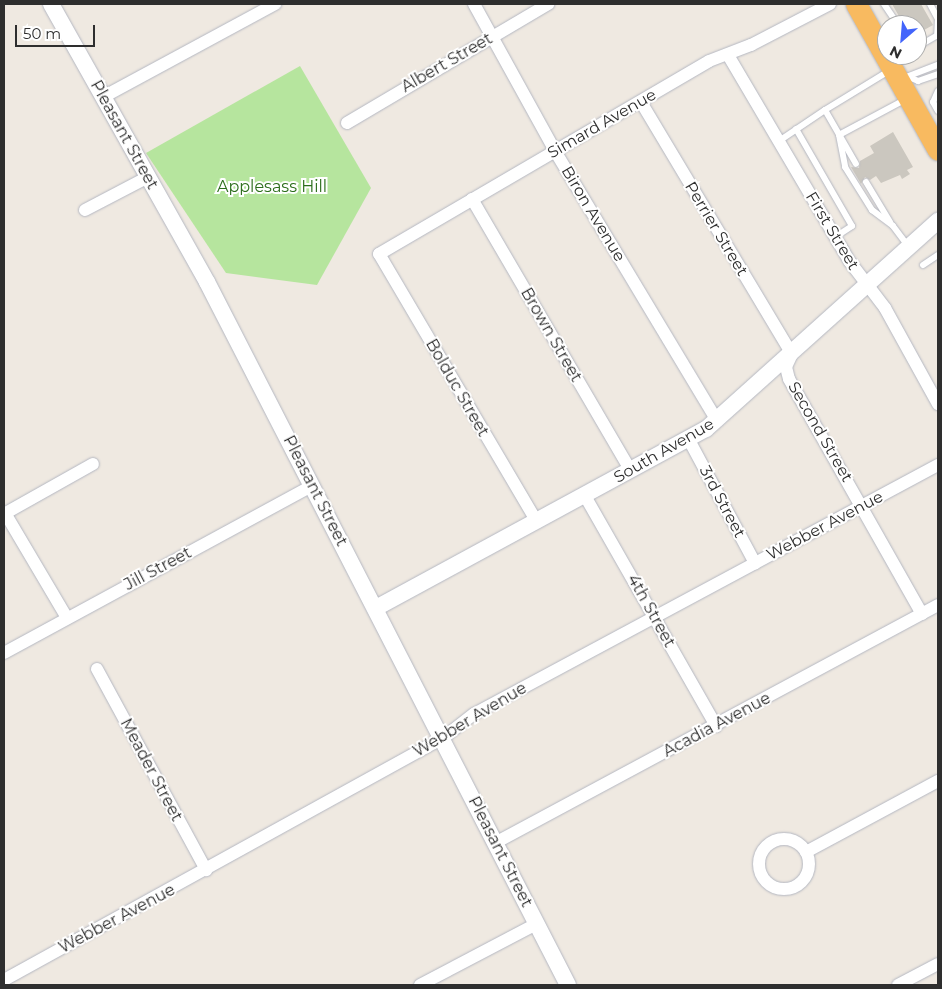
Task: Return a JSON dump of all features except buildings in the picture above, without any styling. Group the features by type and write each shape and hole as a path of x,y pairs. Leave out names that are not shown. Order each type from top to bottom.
{"highway":[{"path":"856,4 935,138"}],"street":[{"name":"Pleasant Street","path":"51,4 207,282 443,738 568,985"},
{"path":"103,97 275,4"},
{"name":"Biron Avenue","path":"474,4 556,151 717,420"},
{"name":"Albert Street","path":"347,123 548,4"},
{"name":"Simard Avenue","path":"379,254 709,62 728,55 830,4"},
{"name":"First Street","path":"728,55 835,237 894,323 938,404"},
{"name":"Perrier Street","path":"641,102 792,354"},
{"path":"85,210 148,177"},
{"name":"Brown Street","path":"472,199 631,472"},
{"name":"South Avenue","path":"376,608 689,440 717,420 937,225"},
{"name":"Bolduc Street","path":"379,254 537,522"},
{"name":"Second Street","path":"792,354 786,367 789,379 922,614"},
{"name":"3rd Street","path":"689,440 755,564"},
{"path":"67,618 4,514 93,464"},
{"name":"Webber Avenue","path":"7,981 443,738 474,714 938,465"},
{"name":"Jill Street","path":"4,653 312,486"},
{"name":"4th Street","path":"585,496 716,726"},
{"name":"Acadia Avenue","path":"495,843 716,726 938,605"},
{"name":"Meader Street","path":"96,669 206,870"},
{"path":"806,852 938,781"},
{"path":"788,839 806,852 809,859 807,875 796,887 788,889 772,886 761,874 760,859 773,842 788,839"},
{"path":"420,985 536,924"},
{"path":"898,985 938,964"}],"lane":[{"path":"884,4 891,15"},
{"path":"930,4 938,19 937,36"},
{"path":"839,135 916,71 938,65"},
{"path":"778,142 825,110 902,81 918,81 938,74"},
{"path":"938,91 933,102 938,110"},
{"path":"825,110 856,164"},
{"path":"796,129 852,226 835,237"},
{"path":"839,135 845,167 872,210 893,226"},
{"path":"866,182 909,248"},
{"path":"923,265 938,255"}],"green space":[{"name":"Applesass Hill","path":"300,66 371,188 317,285 226,273 146,153"}]}
